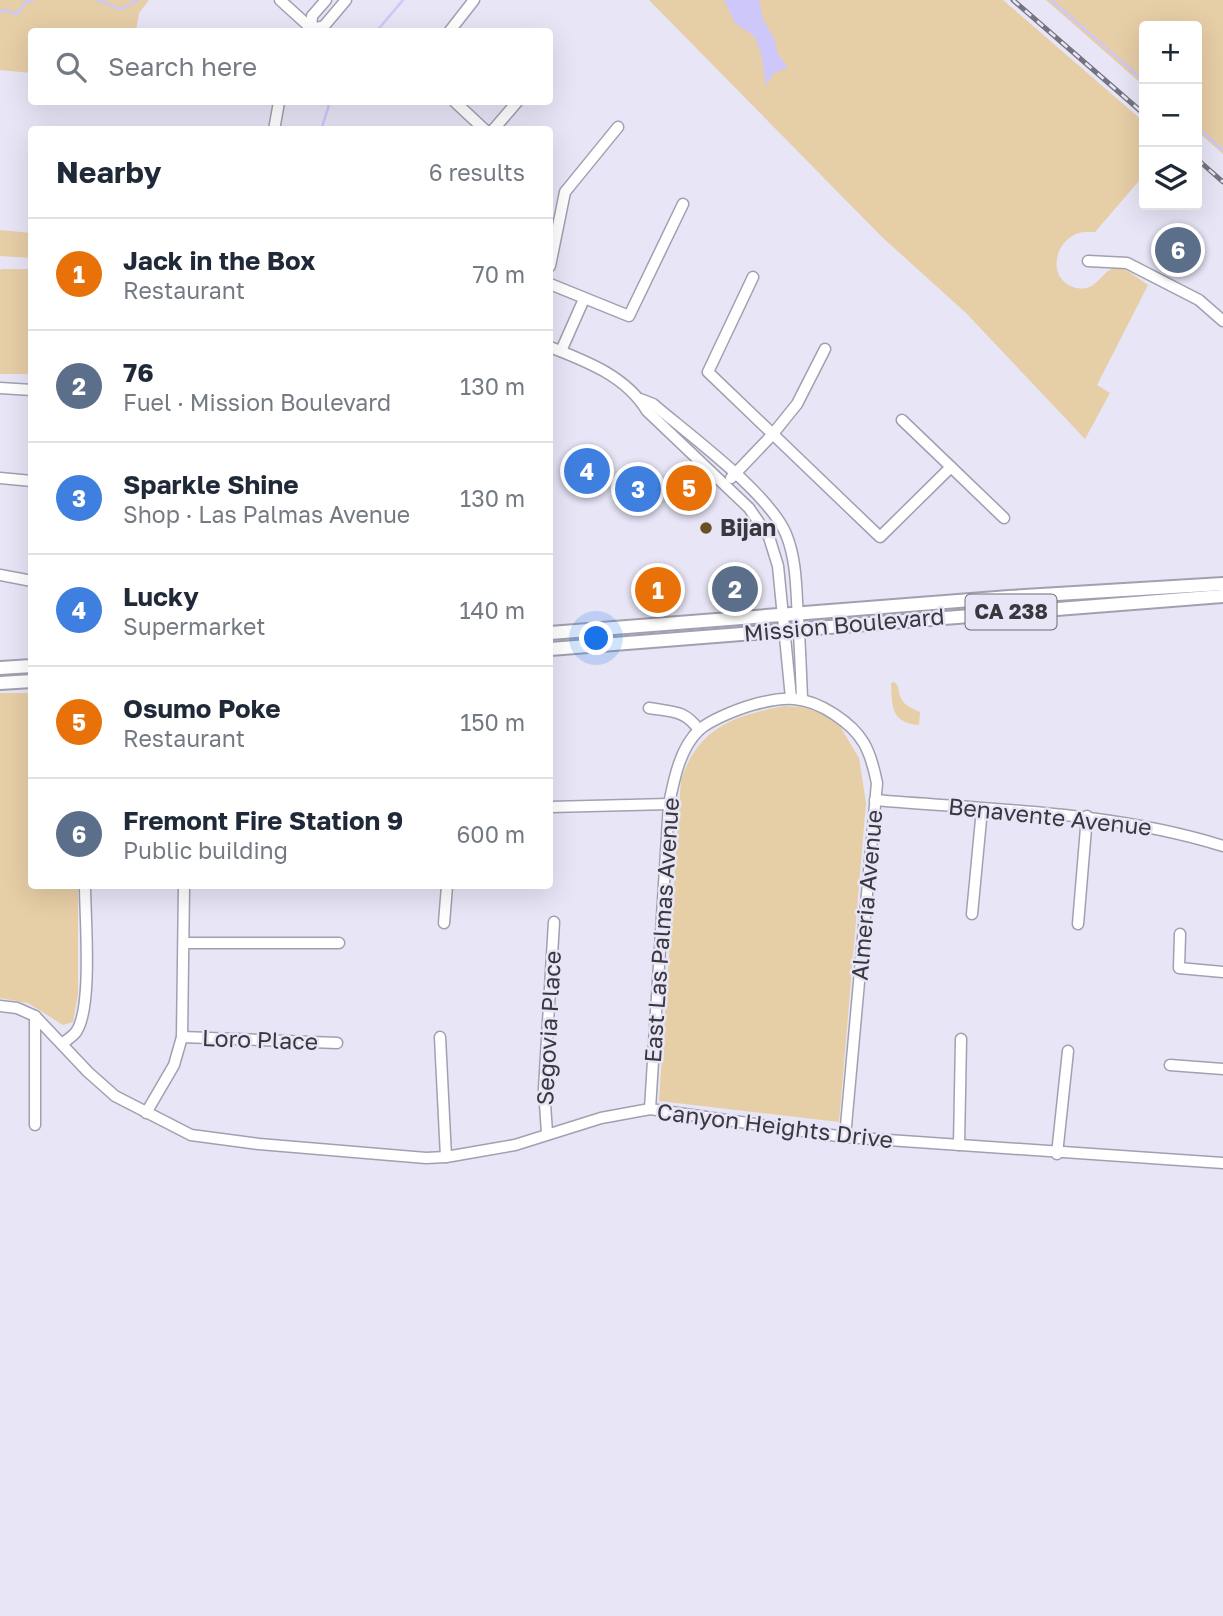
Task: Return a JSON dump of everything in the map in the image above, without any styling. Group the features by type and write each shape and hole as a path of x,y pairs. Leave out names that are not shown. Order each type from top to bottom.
{"main road":[{"name":"Mission Boulevard","path":"553,633 1009,597 1223,584"},
{"name":"Mission Boulevard","path":"553,649 1223,596"},
{"path":"0,668 28,666"},
{"path":"0,683 28,681"}],"street":[{"path":"280,0 309,28"},
{"path":"311,28 312,16 326,0"},
{"path":"318,28 324,26 346,0"},
{"path":"452,28 474,0"},
{"path":"275,126 278,105"},
{"path":"458,105 481,126"},
{"path":"496,126 514,105"},
{"path":"553,251 565,192 618,127"},
{"path":"553,285 629,316 683,204"},
{"path":"1088,261 1127,263 1199,300 1223,320"},
{"path":"752,277 708,372 772,435 880,537 951,467"},
{"path":"561,351 584,299"},
{"path":"553,348 610,374 640,399 653,404 736,474 769,509 786,534 794,567 799,629 797,699"},
{"path":"725,485 797,404 825,349"},
{"path":"0,388 28,390"},
{"path":"640,399 647,411 755,515 769,537 778,566 785,630 797,699"},
{"path":"902,420 1004,518"},
{"path":"0,478 28,481"},
{"path":"0,575 28,581"},
{"path":"649,708 683,713 691,718 699,730 744,707 797,699"},
{"name":"Almeria Avenue","path":"797,699 812,701 832,712 860,734 872,759 877,783 845,1138"},
{"name":"East Las Palmas Avenue","path":"650,1109 669,804 676,772 699,730"},
{"name":"Benavente Avenue","path":"875,800 1087,816 1181,832 1223,846"},
{"path":"553,807 669,804"},
{"path":"972,914 982,809"},
{"path":"1078,925 1087,816"},
{"path":"63,1043 75,1033 83,1014 85,889"},
{"path":"146,1114 174,1065 182,1037 184,889"},
{"path":"444,923 447,889"},
{"name":"Segovia Place","path":"547,1133 544,1088 554,922"},
{"path":"1180,934 1179,968 1223,972"},
{"path":"184,943 339,943"},
{"name":"Canyon Heights Drive","path":"0,1006 17,1008 35,1016 88,1072 115,1096 146,1114 191,1135 259,1144 426,1158 446,1157 514,1145 601,1118 650,1109 845,1138 1223,1163"},
{"path":"35,1016 35,1125"},
{"name":"Loro Place","path":"182,1037 338,1044"},
{"path":"440,1037 446,1157"},
{"path":"959,1145 961,1039"},
{"path":"1057,1154 1068,1051"},
{"path":"1170,1065 1223,1069"}],"shaded area":[{"path":"0,0 149,0 139,13 136,28 28,28 28,73 0,70"},
{"path":"649,0 1003,0 1139,118 1139,181 1095,232 1074,235 1058,253 1057,269 1060,276 1065,283 1073,287 1089,287 1114,268 1127,271 1148,285 1097,385 1110,393 1085,439 966,313 882,237"},
{"path":"724,0 759,0 763,19 774,38 778,54 788,67 773,74 766,86 761,53 755,37 735,23"},
{"path":"1046,0 1223,0 1223,154 1202,135 1202,21 1139,21 1139,82"},
{"path":"0,230 28,233 28,258 0,256"},
{"path":"28,269 28,374 0,374 0,270"},
{"path":"894,682 904,703 920,712 919,725 903,721 895,712 891,683"},
{"path":"0,693 28,693 28,889 78,889 78,994 73,1022 63,1025 28,1003 0,998"},
{"path":"784,706 819,712 838,723 859,758 866,803 839,1122 659,1101 681,780 697,748 720,727 749,714"}],"waterway":[{"path":"0,12 5,10 17,14 26,2 33,0"},
{"path":"98,0 120,9 138,0"},
{"path":"379,28 403,0"},
{"path":"1051,0 1139,77"},
{"path":"322,126 329,105"},
{"path":"1202,131 1223,150"}],"railway":[{"path":"1013,0 1139,110"},
{"path":"1202,163 1223,182"}],"place":[{"name":"Fremont Fire Station 9","path":"1178,250"},
{"name":"Lucky","path":"587,471"},
{"name":"Osumo Poke","path":"689,488"},
{"name":"Sparkle Shine","path":"638,489"},
{"name":"Bijan","path":"706,528"},
{"name":"76","path":"735,589"},
{"name":"Jack in the Box","path":"658,590"}]}
